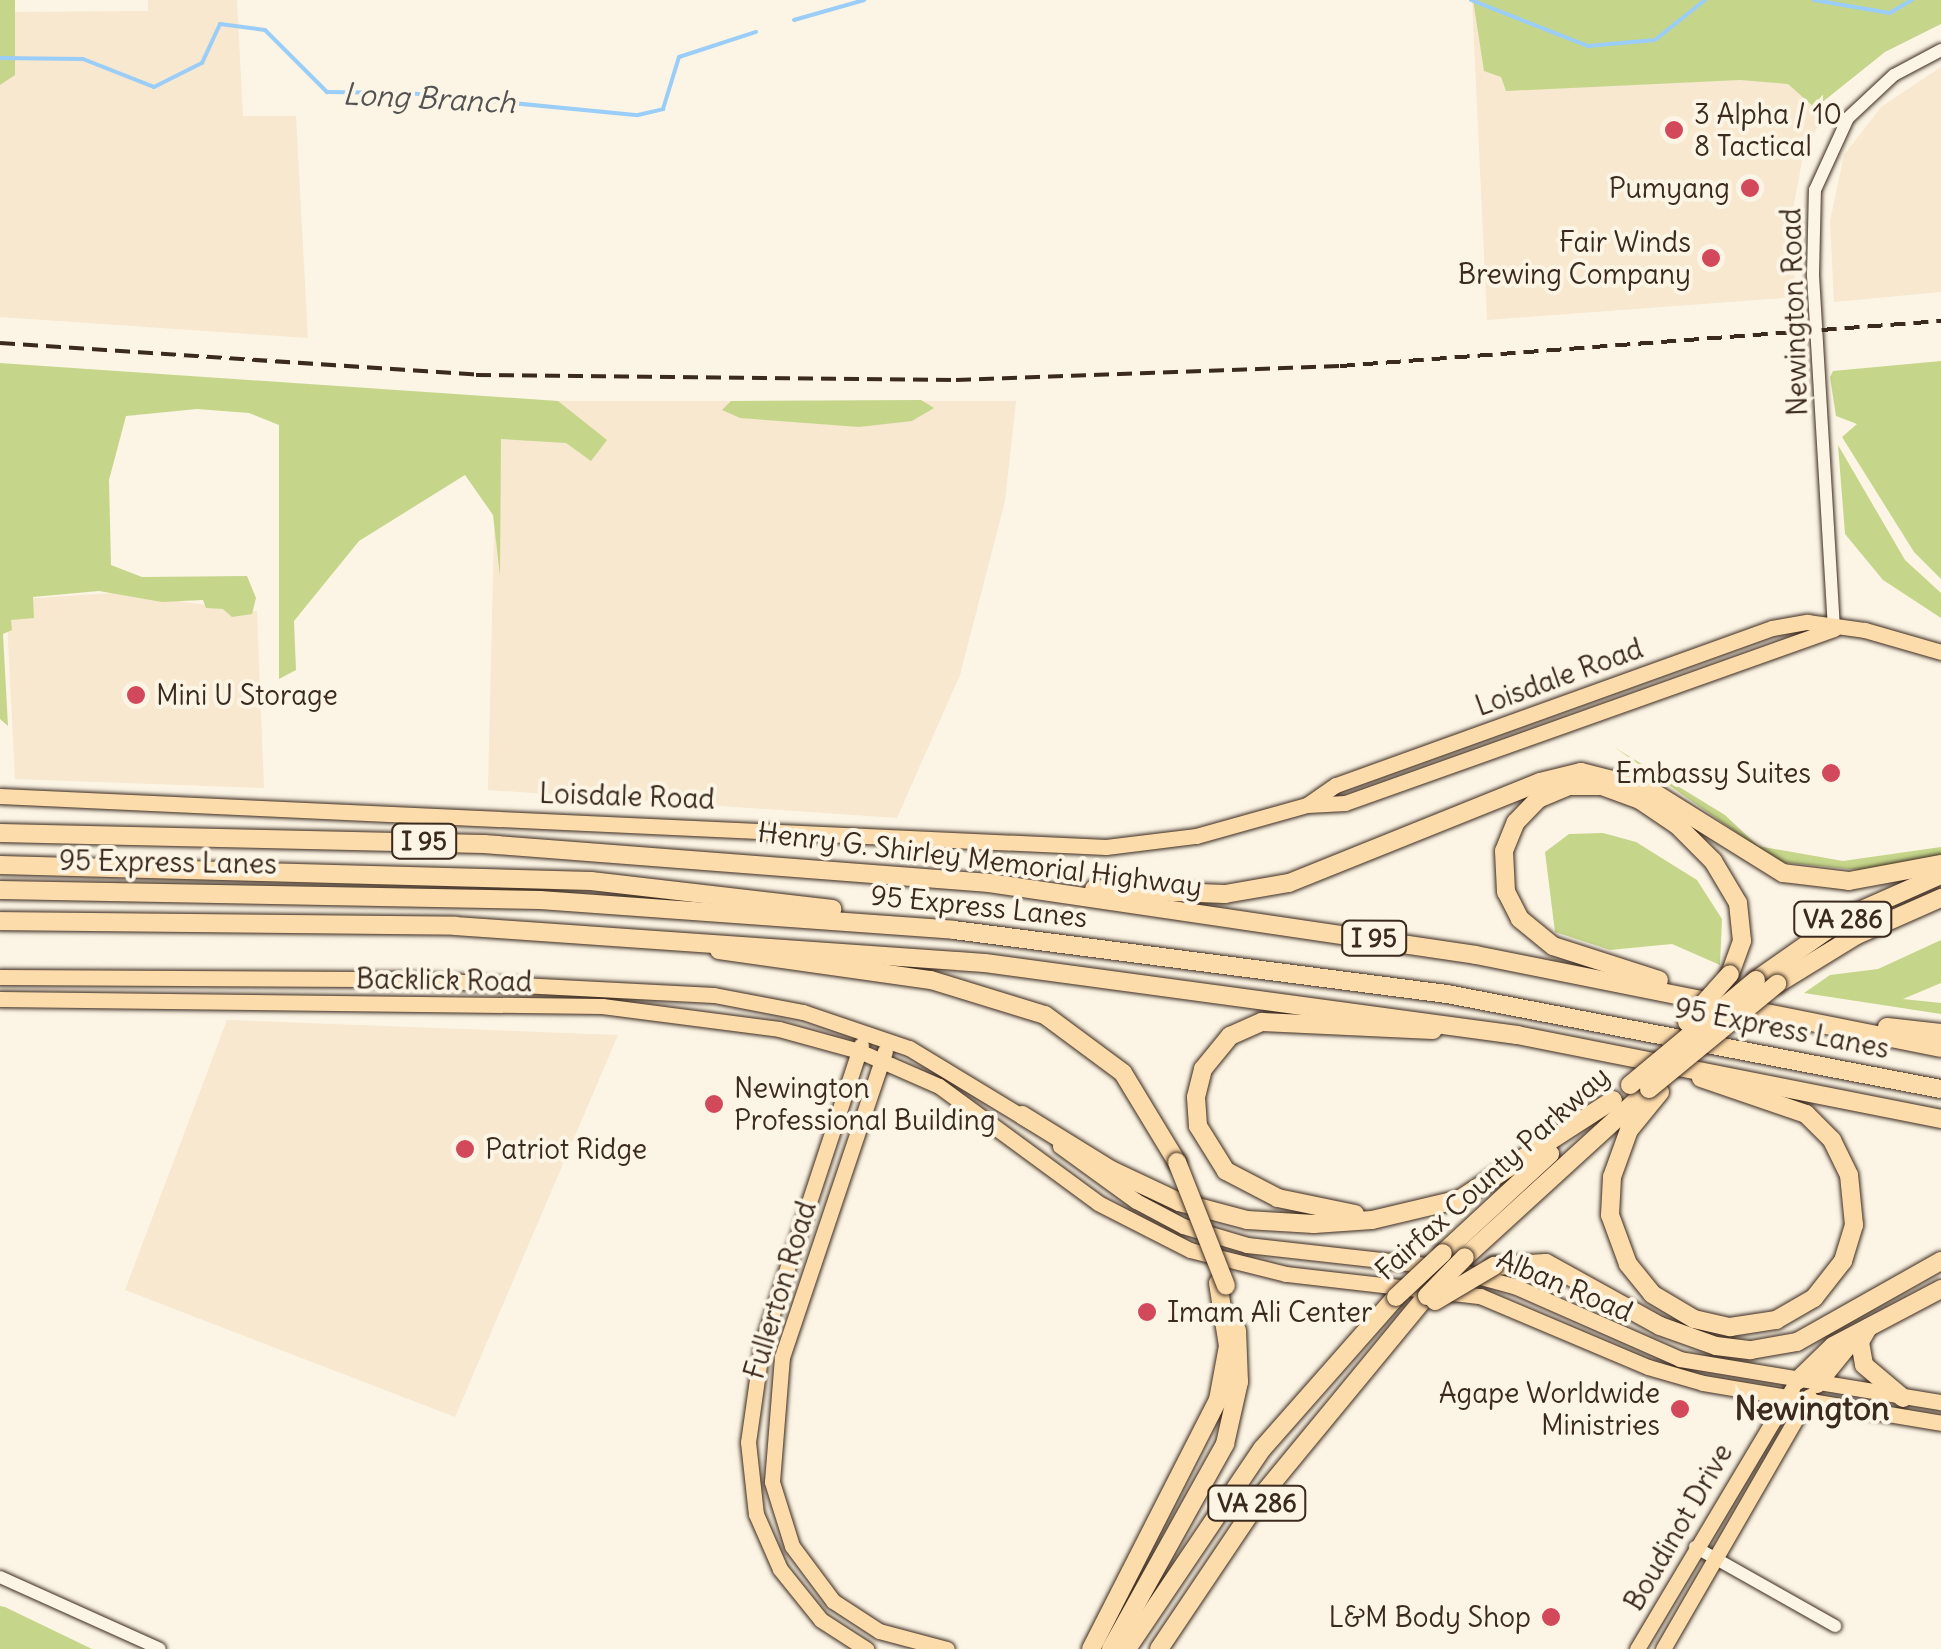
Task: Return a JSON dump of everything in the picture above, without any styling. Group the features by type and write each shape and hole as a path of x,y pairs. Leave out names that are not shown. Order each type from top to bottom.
{"highway":[{"path":"1044,892 1128,888 1225,894 1272,887 1328,871 1540,782 1581,772 1648,790 1783,874 1849,881 1941,864"},
{"path":"1664,1062 1795,1107 1839,1152 1853,1188 1852,1237 1837,1272 1806,1306 1764,1324 1719,1326 1671,1309 1634,1275 1613,1228 1612,1177 1646,1089 1730,974 1742,941 1741,912 1721,872 1677,825 1640,800 1602,786 1568,786 1530,805 1510,831 1503,862 1510,901 1526,926 1564,950 1702,996"},
{"name":"Henry G. Shirley Memorial Highway","path":"0,833 266,834 588,849 848,868 1369,937 1702,996 1941,1048"},
{"path":"2,866 590,881 775,899 954,930"},
{"name":"Fairfax County Parkway","path":"1159,1649 1239,1527 1368,1365 1465,1257 1646,1089 1756,980 1846,917 1941,875"},
{"name":"95 Express Lanes","path":"0,890 520,899 954,930 1463,996 1941,1089"},
{"name":"Fairfax County Parkway","path":"1127,1649 1254,1460 1396,1297 1444,1260 1612,1100 1646,1089 1777,984 1895,916 1941,898"},
{"path":"1895,916 1941,906"},
{"path":"0,921 456,926 635,935 1047,970 1475,1028 1941,1119"},
{"path":"635,935 931,980 1030,1008 1088,1041 1123,1072 1177,1162 1222,1285 1240,1358 1230,1432 1111,1649"},
{"path":"1395,1215 1312,1207 1234,1178 1212,1155 1198,1126 1196,1097 1203,1069 1230,1036 1262,1022 1318,1021 1394,1032 1475,1028"},
{"path":"1839,1025 1941,1033"},
{"path":"1022,1114 1128,1179 1198,1209 1280,1223 1395,1215 1482,1188 1612,1100"},
{"path":"1427,1296 1494,1266 1546,1262 1660,1326 1716,1346 1752,1350 1797,1342 1941,1262"},
{"path":"1092,1649 1218,1400 1228,1346 1222,1285"},
{"path":"1792,1389 1822,1354 1941,1289"},
{"path":"1817,1384 1868,1328"},
{"path":"1868,1328 1860,1342 1864,1365 1903,1398"}],"main road":[{"name":"Loisdale Road","path":"0,796 724,824 1079,848 1196,836 1307,804 1336,785 1742,637 1806,622 1880,632 1941,652"},
{"name":"Backlick Road","path":"0,977 253,976 656,988 780,1006 866,1032"},
{"name":"Backlick Road","path":"0,999 628,1007 748,1022 881,1060"},
{"name":"Alban Road","path":"866,1032 888,1040 1022,1114 1088,1169 1182,1226 1262,1248 1444,1260 1514,1286 1680,1359 1792,1389 1806,1400 1941,1423"},
{"name":"Fullerton Road","path":"866,1032 762,1344 748,1442 753,1501 780,1569 821,1620 866,1649"},
{"name":"Fullerton Road","path":"888,1040 782,1358 772,1482 792,1546 833,1601 879,1631 947,1649"},
{"name":"Alban Road","path":"881,1060 973,1108 1098,1203 1190,1250 1286,1274 1427,1296 1480,1296 1648,1367 1792,1389 1817,1384 1941,1402"},
{"name":"Boudinot Drive","path":"1663,1649 1817,1384"},
{"name":"Boudinot Drive","path":"1638,1649 1695,1546 1792,1389"}],"street":[{"name":"Newington Road","path":"1834,628 1813,274 1815,190 1848,118 1894,75 1941,50"},
{"path":"1695,1546 1835,1626"},
{"path":"0,1577 160,1649"}],"shaded area":[{"path":"148,0 237,0 243,116 296,116 308,338 0,317 0,12 148,11"},
{"path":"1472,0 1825,0 1822,118 1803,156 1791,220 1796,297 1487,320"},
{"path":"1941,67 1941,292 1834,302 1830,221 1844,155 1881,107"},
{"path":"497,401 1016,401 1005,501 960,675 897,818 488,790"},
{"name":"Mini U Storage","path":"112,593 257,611 264,788 15,779 6,600"},
{"name":"Patriot Ridge","path":"227,1020 618,1035 455,1417 125,1290"}],"green space":[{"path":"0,0 15,0 15,75 0,85"},
{"path":"1473,0 1941,0 1941,24 1885,52 1815,108 1788,84 1740,80 1506,91 1501,77 1484,71"},
{"path":"1941,361 1941,579 1914,552 1842,437 1857,424 1836,416 1830,377 1833,371"},
{"path":"0,363 558,401 607,440 591,461 566,443 501,439 500,576 493,515 465,475 359,541 294,621 296,670 279,679 279,425 249,413 197,409 126,416 109,480 111,565 142,577 247,576 256,598 252,614 232,617 223,609 206,608 203,600 162,602 99,591 33,597 34,618 11,620 12,630 3,634 8,726 0,719"},
{"path":"921,400 934,408 912,421 859,427 740,418 722,410 731,401"},
{"path":"1838,445 1905,560 1941,593 1941,618 1883,580 1845,534"},
{"path":"1614,747 1725,815 1758,846 1843,861 1941,847 1941,855 1859,870 1779,862"},
{"path":"1603,833 1636,842 1697,880 1722,919 1720,965 1672,944 1610,950 1555,932 1545,852 1569,834"},
{"path":"1941,940 1941,983 1903,999 1941,1003 1941,1014 1804,993 1830,975 1878,969"},
{"path":"0,1606 5,1607 92,1649 0,1649"}],"waterway":[{"name":"Long Branch","path":"794,20 864,0"},
{"name":"Long Branch","path":"1471,0 1588,46 1655,40 1705,0"},
{"name":"Long Branch","path":"1814,0 1890,13 1912,0"},
{"name":"Long Branch","path":"0,58 83,59 154,87 202,63 220,24 265,30 327,92 408,93 638,115 663,109 679,57 756,32"}],"railway":[{"path":"0,343 476,375 956,380 1340,366 1941,321"}],"place":[{"name":"3 Alpha / 10 8 Tactical","path":"1674,130"},
{"name":"Pumyang","path":"1750,188"},
{"name":"Fair Winds Brewing Company","path":"1711,258"},
{"name":"Mini U Storage","path":"136,695"},
{"name":"Embassy Suites","path":"1831,773"},
{"name":"Newington Professional Building","path":"714,1104"},
{"name":"Patriot Ridge","path":"465,1149"},
{"name":"Imam Ali Center","path":"1147,1312"},
{"name":"Agape Worldwide Ministries","path":"1680,1409"},
{"name":"L&M Body Shop","path":"1551,1617"}],"district":[{"name":"Newington","path":"1812,1409"}]}
